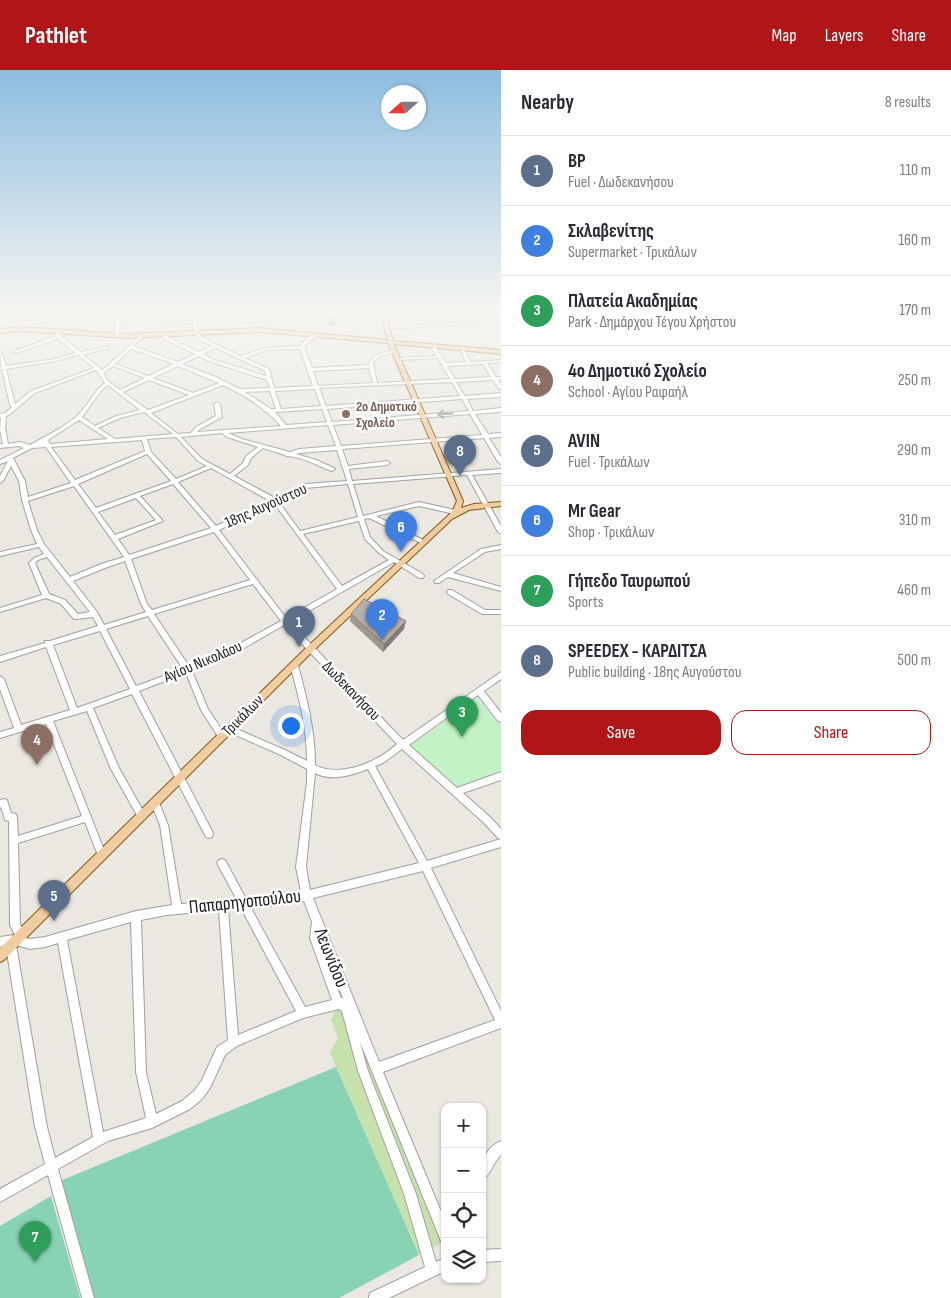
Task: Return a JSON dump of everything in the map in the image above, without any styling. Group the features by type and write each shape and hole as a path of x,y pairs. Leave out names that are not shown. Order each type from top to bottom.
{"main road":[{"path":"403,368 451,475 460,501 470,507"},
{"path":"455,512 460,501"},
{"name":"Τρικάλων","path":"0,956 294,665 396,561 423,542 455,512 470,507 501,504"}],"street":[{"path":"2,368 6,380 7,394 15,406"},
{"path":"103,368 33,392 2,415 3,446 20,444 28,447 115,441 501,410"},
{"path":"123,368 194,395"},
{"path":"120,392 170,368"},
{"path":"189,368 224,383 271,411 286,426"},
{"path":"236,368 270,379"},
{"path":"263,368 267,370 278,409"},
{"path":"336,368 311,370 346,468 369,541 380,552 421,576"},
{"path":"371,368 375,384"},
{"path":"446,368 501,462"},
{"path":"490,368 498,378 501,388"},
{"path":"99,370 108,383 178,436 196,457 275,500 340,589"},
{"path":"237,391 498,378"},
{"path":"0,381 6,380"},
{"path":"0,462 11,459 79,418 102,386 108,383"},
{"path":"94,428 118,417 147,411 224,383"},
{"path":"271,411 501,394"},
{"path":"192,435 198,428 219,417 217,404"},
{"path":"361,404 368,420"},
{"path":"79,418 115,441"},
{"path":"224,432 229,436 260,447 314,461 332,469"},
{"path":"288,455 295,451 501,435"},
{"path":"45,438 94,512 128,558 141,597 149,613 187,670 205,710 222,736"},
{"name":"Δωδεκανήσου","path":"144,438 148,452 216,529 285,621 310,649 403,745 501,835"},
{"path":"231,476 246,465 248,457 260,447"},
{"path":"314,461 319,449"},
{"path":"25,500 74,483 148,452"},
{"path":"0,481 11,459"},
{"path":"11,459 22,481 25,500 34,530 41,545 95,614 209,834"},
{"path":"346,468 387,462"},
{"path":"94,512 175,482 211,466"},
{"name":"18ης Αυγούστου","path":"70,580 128,558 216,529 305,486 501,471"},
{"path":"469,474 501,532"},
{"path":"114,538 160,521 137,496"},
{"path":"300,533 421,504 455,512"},
{"path":"370,516 423,542"},
{"path":"0,554 41,545"},
{"path":"437,581 483,550 501,547"},
{"path":"46,596 32,563 36,558 47,555"},
{"name":"Αγίου Νικολάου","path":"0,735 89,708 233,652 340,589 396,561"},
{"path":"447,574 501,589"},
{"path":"0,659 254,581"},
{"path":"450,592 484,612 501,612"},
{"path":"0,610 46,596 63,602 76,617 95,614"},
{"path":"48,643 75,712"},
{"name":"Λεωνίδου","path":"294,665 308,720 312,767 301,867 307,896 317,922 315,938 343,1003 376,1069 441,1227"},
{"path":"229,729 282,752 325,774 335,774 371,766 501,675"},
{"path":"0,679 18,729"},
{"path":"479,691 501,719"},
{"path":"89,708 112,762 142,816"},
{"path":"49,720 102,855"},
{"path":"371,766 425,866 501,1023 376,1069"},
{"path":"455,792 501,776"},
{"path":"155,803 165,830 177,909"},
{"path":"2,804 8,818 13,817 16,940 41,1127 88,1298"},
{"path":"13,841 87,818"},
{"name":"Παπαρηγοπούλου","path":"0,942 16,940 33,944 62,938 136,916 177,909 283,901 425,866 501,843"},
{"path":"222,863 303,1013"},
{"path":"223,906 233,1042"},
{"path":"136,916 141,1072 152,1122"},
{"path":"62,938 99,1140"},
{"path":"0,1196 99,1140 120,1131 152,1122 194,1099 206,1084 218,1055 233,1042 303,1013 343,1003 368,1085 410,1194 432,1269"},
{"path":"486,1166 492,1154 501,1148"},
{"path":"486,1256 501,1255"},
{"path":"375,1298 441,1266"}],"green space":[{"path":"478,698 501,726 501,772 456,787 409,747"},
{"path":"336,1009 350,1009 441,1237 441,1243 419,1255 330,1053 338,1038 331,1020"},
{"path":"336,1067 419,1255 339,1298 94,1298 60,1181"},
{"path":"51,1196 80,1298 0,1298 0,1226"}],"building":[{"path":"364,599 406,621 384,644 351,614"}],"place":[{"name":"2ο Δημοτικό Σχολείο","path":"346,414"},
{"name":"SPEEDEX - ΚΑΡΔΙΤΣΑ","path":"460,476"},
{"name":"Mr Gear","path":"401,552"},
{"name":"Σκλαβενίτης","path":"382,640"},
{"name":"BP","path":"299,647"},
{"name":"Πλατεία Ακαδημίας","path":"462,737"},
{"name":"4ο Δημοτικό Σχολείο","path":"37,765"},
{"name":"AVIN","path":"54,921"},
{"name":"Γήπεδο Ταυρωπού","path":"35,1262"}]}
